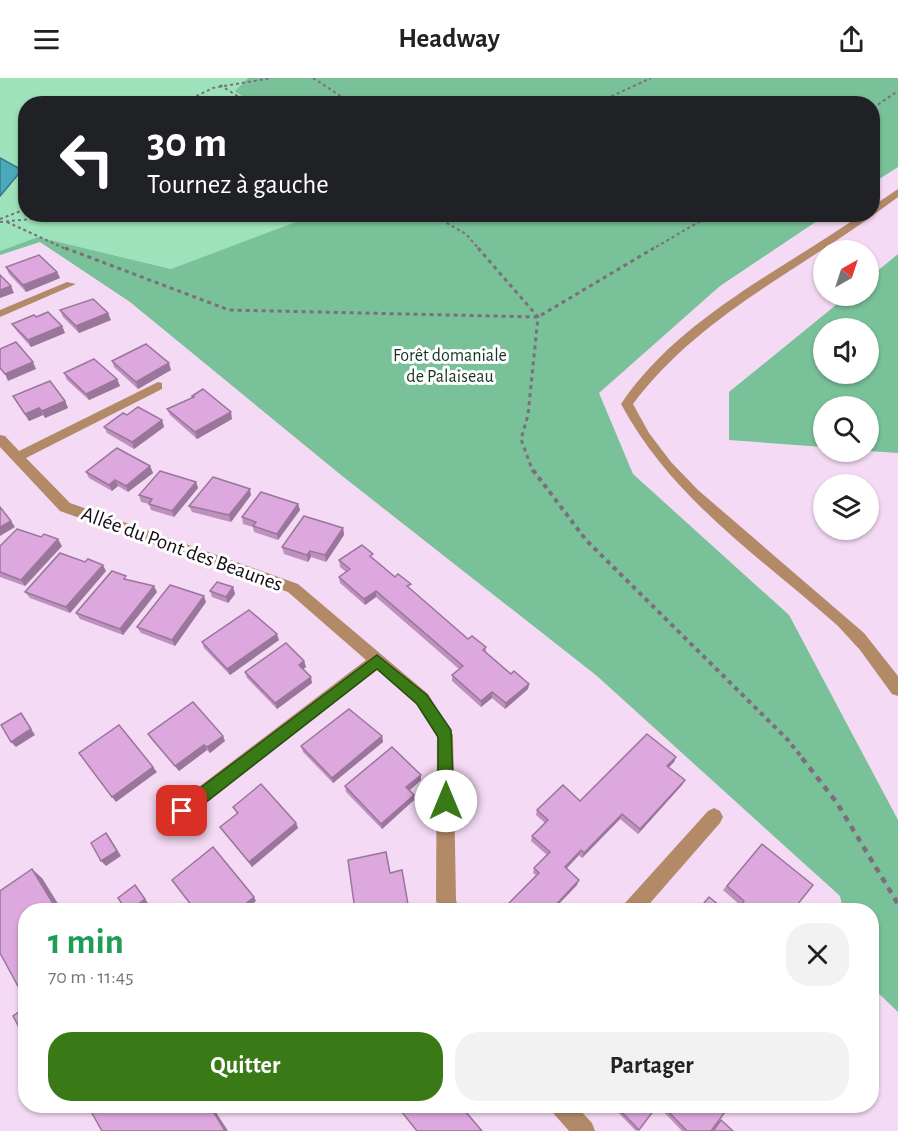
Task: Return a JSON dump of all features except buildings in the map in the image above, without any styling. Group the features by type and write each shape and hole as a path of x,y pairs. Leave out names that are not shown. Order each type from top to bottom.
{"street":[{"path":"880,206 898,192"},
{"path":"856,222 761,285 663,358 643,378 627,404 638,430 664,464 845,623 898,689"},
{"path":"0,314 71,284"},
{"path":"17,457 158,386"},
{"name":"Allée du Pont des Beaunes","path":"0,439 65,507 293,588 422,699 446,735 447,903"},
{"path":"182,811 377,661"},
{"path":"638,903 714,817"},
{"path":"568,1113 584,1131"}],"path":[{"path":"191,96 219,85 272,78"},
{"path":"313,78 341,96"},
{"path":"612,96 651,78"},
{"path":"219,85 237,96"},
{"path":"880,103 898,91"},
{"path":"0,220 18,212"},
{"path":"0,220 88,259 229,310 538,317 699,222"},
{"path":"7,222 18,221"},
{"path":"444,222 466,234 538,317 528,415 521,439 534,474 586,540 788,740 837,803 898,904"}],"green space":[{"path":"0,78 248,78 236,91 243,96 18,96 18,222 298,222 171,269 38,237 0,251"},
{"path":"248,78 898,78 898,167 880,179 880,96 242,96 235,91"},
{"name":"Forêt domaniale de Palaiseau","path":"296,222 816,222 720,286 599,393 633,474 789,615 898,820 898,1012 879,994 879,903 842,903 840,896 597,676 341,475 130,302 40,242 0,255 0,251 38,237 171,269"},
{"path":"898,254 898,453 879,452 879,396 813,396 813,446 729,440 729,392 813,324 813,384 879,384 879,318 820,318 835,306 879,306 879,270"}],"water":[{"path":"0,158 18,168 18,175 0,196"}],"route":[{"path":"182,811 377,661 422,699 446,735 446,801"}]}
